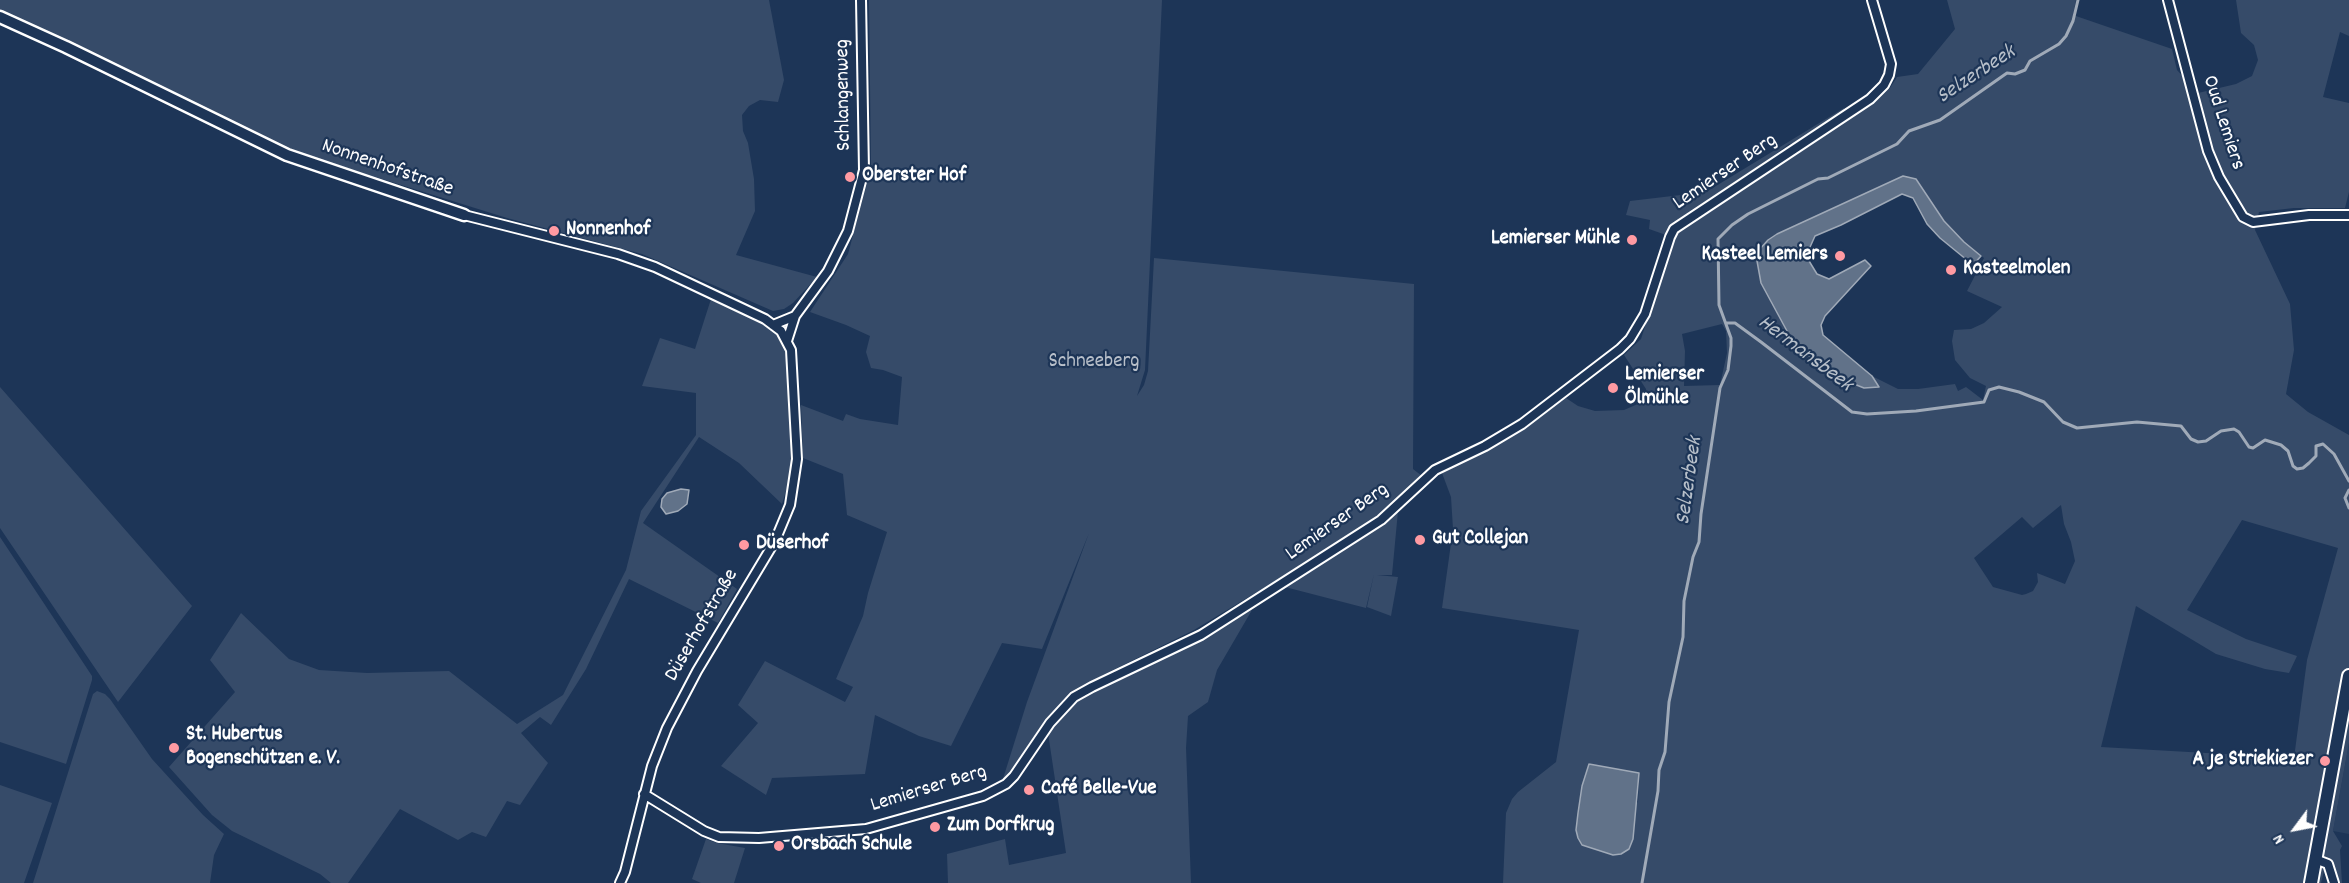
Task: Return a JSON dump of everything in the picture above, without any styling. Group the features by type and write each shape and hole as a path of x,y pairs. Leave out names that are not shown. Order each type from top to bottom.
{"main road":[{"path":"2311,883 2349,676"}],"street":[{"name":"Schlangenweg","path":"795,316 828,272 848,231 864,170 861,0"},
{"name":"Lemierser Berg","path":"644,794 704,831 718,837 759,838 866,829 983,796 1006,784 1050,723 1074,698 1092,687 1201,635 1381,520 1435,470 1485,446 1522,424 1630,339 1645,314 1674,229 1870,99 1884,85 1891,64 1872,0"},
{"name":"Oud Lemiers","path":"2168,0 2211,160 2223,186 2243,217 2253,222 2309,214 2349,215"},
{"name":"Nonnenhofstraße","path":"0,17 287,155 465,215 618,254 655,267 773,325 787,341"},
{"path":"773,325 795,316"},
{"name":"Düserhofstraße","path":"620,883 625,872 652,766 667,728 697,671 775,541 790,505 795,483 797,448 791,350 787,341 795,316"},
{"path":"2315,859 2328,864 2334,883"}],"shaded area":[{"path":"1903,176 1916,179 1944,221 1981,256 1973,265 1940,238 1927,224 1913,198 1902,194 1815,236 1806,256 1817,274 1829,279 1865,260 1871,266 1825,316 1821,325 1823,335 1872,376 1879,387 1864,388 1834,376 1794,344 1761,283 1757,261 1759,250 1777,234"},
{"path":"681,489 689,490 687,504 678,511 666,514 661,507 662,499 667,493"},
{"path":"2349,743 2349,834 2333,831"},
{"path":"1589,764 1639,773 1633,839 1629,849 1621,854 1613,855 1582,845 1578,838 1576,830 1582,786"}],"green space":[{"path":"0,0 769,0 784,80 778,102 760,100 749,106 742,115 743,131 748,143 754,179 755,211 736,255 817,277 793,303 784,309 773,311 642,254 507,218 289,150 71,42 0,10"},
{"name":"Schneeberg","path":"869,0 1162,0 1145,370 1137,396 1144,385 1148,371 1154,258 1414,284 1413,469 1422,476 1373,519 1315,557 1194,630 1073,692 1043,726 1014,771 1002,782 1027,702 1089,533 1042,649 1002,643 951,746 919,736 875,715 865,774 772,778 766,795 721,766 758,723 738,705 765,661 845,702 853,687 836,679 863,616 887,532 847,515 843,474 803,458 801,405 843,421 846,414 860,419 898,425 902,377 871,368 866,352 870,336 810,312 848,254 871,168"},
{"path":"1947,0 2076,0 2073,15 2172,49 2177,70 2198,93 2236,84 2252,76 2258,60 2254,45 2241,33 2236,0 2349,0 2349,36 2340,32 2323,97 2349,103 2349,192 2345,208 2294,208 2259,212 2255,230 2290,304 2294,350 2286,394 2308,412 2349,435 2349,743 2333,831 2342,846 2340,850 2342,883 2336,883 2334,869 2325,867 2321,883 1503,883 1506,813 1518,792 1556,762 1579,630 1442,608 1453,529 1451,497 1442,473 1505,440 1566,398 1578,406 1595,411 1624,410 1647,400 1646,389 1624,355 1641,339 1672,242 1682,226 1876,101 1890,88 1897,77 1918,74 1955,29","holes":["1903,177 1916,179 1944,221 1964,242 1984,258 1967,291 2002,307 1984,323 1971,329 1954,330 1952,341 1955,360 1970,378 1986,386 1983,400 1966,387 1958,391 1955,384 1898,389 1872,376 1879,387 1794,344 1761,283 1757,261","1722,324 1726,331 1727,353 1720,385 1684,386 1685,351 1682,334","2061,505 2075,561 2065,584 2037,573 2038,582 2033,591 2026,594 2022,595 1993,587 1974,558 2022,517 2033,528","2242,520 2338,548 2307,660 2294,758 2101,747 2136,606 2216,654 2265,669 2289,673 2297,656 2246,639 2187,610","1639,774 1638,802 1582,845 1576,830 1582,786"]},
{"path":"1844,108 1845,112 1795,143 1789,144 1757,168 1690,211 1674,223 1666,235 1649,229 1650,220 1626,215 1630,201 1706,192"},
{"path":"711,299 763,324 782,342 788,362 792,447 791,474 782,504 739,463 699,437 643,523 737,589 718,623 629,579 586,669 551,725 540,717 521,733 548,763 520,805 507,801 486,837 472,832 458,840 400,809 348,883 331,883 320,874 232,831 212,815 169,767 235,692 210,660 241,613 289,659 319,670 367,673 449,671 517,724 563,695 626,570 641,511 696,435 696,393 642,386 660,338 695,349"},
{"path":"0,387 192,606 118,702 0,528"},
{"path":"1398,511 1392,575 1377,575 1398,577 1391,616 1367,607 1374,574 1366,608 1285,587 1378,528"},
{"path":"0,537 92,676 66,764 0,742"},
{"path":"1252,610 1217,670 1208,702 1188,716 1186,748 1191,883 948,883 947,854 1005,839 1009,865 1066,853 1048,733 1068,708 1096,689"},
{"path":"97,691 110,699 152,759 203,815 224,834 214,855 210,883 33,883 93,694"},
{"path":"0,785 52,803 24,883 0,883"},
{"path":"706,839 745,848 734,883 701,883 692,879"}],"waterway":[{"name":"Selzerbeek","path":"1642,883 1658,791 1659,770 1665,752 1669,702 1683,637 1684,601 1693,557 1699,542 1701,514 1720,388 1728,370 1731,346 1731,338 1719,305 1718,239 1748,214 1818,179 1828,178 1897,144 1909,131 1940,120 2007,73 2015,74 2025,70 2030,61 2059,44 2066,36 2073,21 2078,0"},
{"name":"Hermansbeek","path":"1726,323 1735,323 1852,412 1867,414 1916,411 1984,402 1989,390 1999,387 2044,402 2063,422 2077,428 2137,422 2181,426 2191,439 2198,442 2206,441 2221,431 2234,429 2239,432 2249,447 2253,448 2265,440 2281,445 2288,451 2293,466 2297,469 2309,463 2316,456 2316,446 2323,444 2334,454 2349,481"},
{"name":"Hermansbeek","path":"2349,490 2345,498 2349,508"}],"place":[{"name":"Oberster Hof","path":"850,177"},
{"name":"Nonnenhof","path":"554,231"},
{"name":"Lemierser Mühle","path":"1632,240"},
{"name":"Kasteel Lemiers","path":"1840,256"},
{"name":"Kasteelmolen","path":"1951,270"},
{"name":"Lemierser Ölmühle","path":"1613,388"},
{"name":"Gut Collejan","path":"1420,540"},
{"name":"Düserhof","path":"744,545"},
{"name":"St. Hubertus Bogenschützen e. V.","path":"174,748"},
{"name":"A je Striekiezer","path":"2325,761"},
{"name":"Café Belle-Vue","path":"1029,790"},
{"name":"Zum Dorfkrug","path":"935,827"},
{"name":"Orsbach Schule","path":"779,846"}]}
